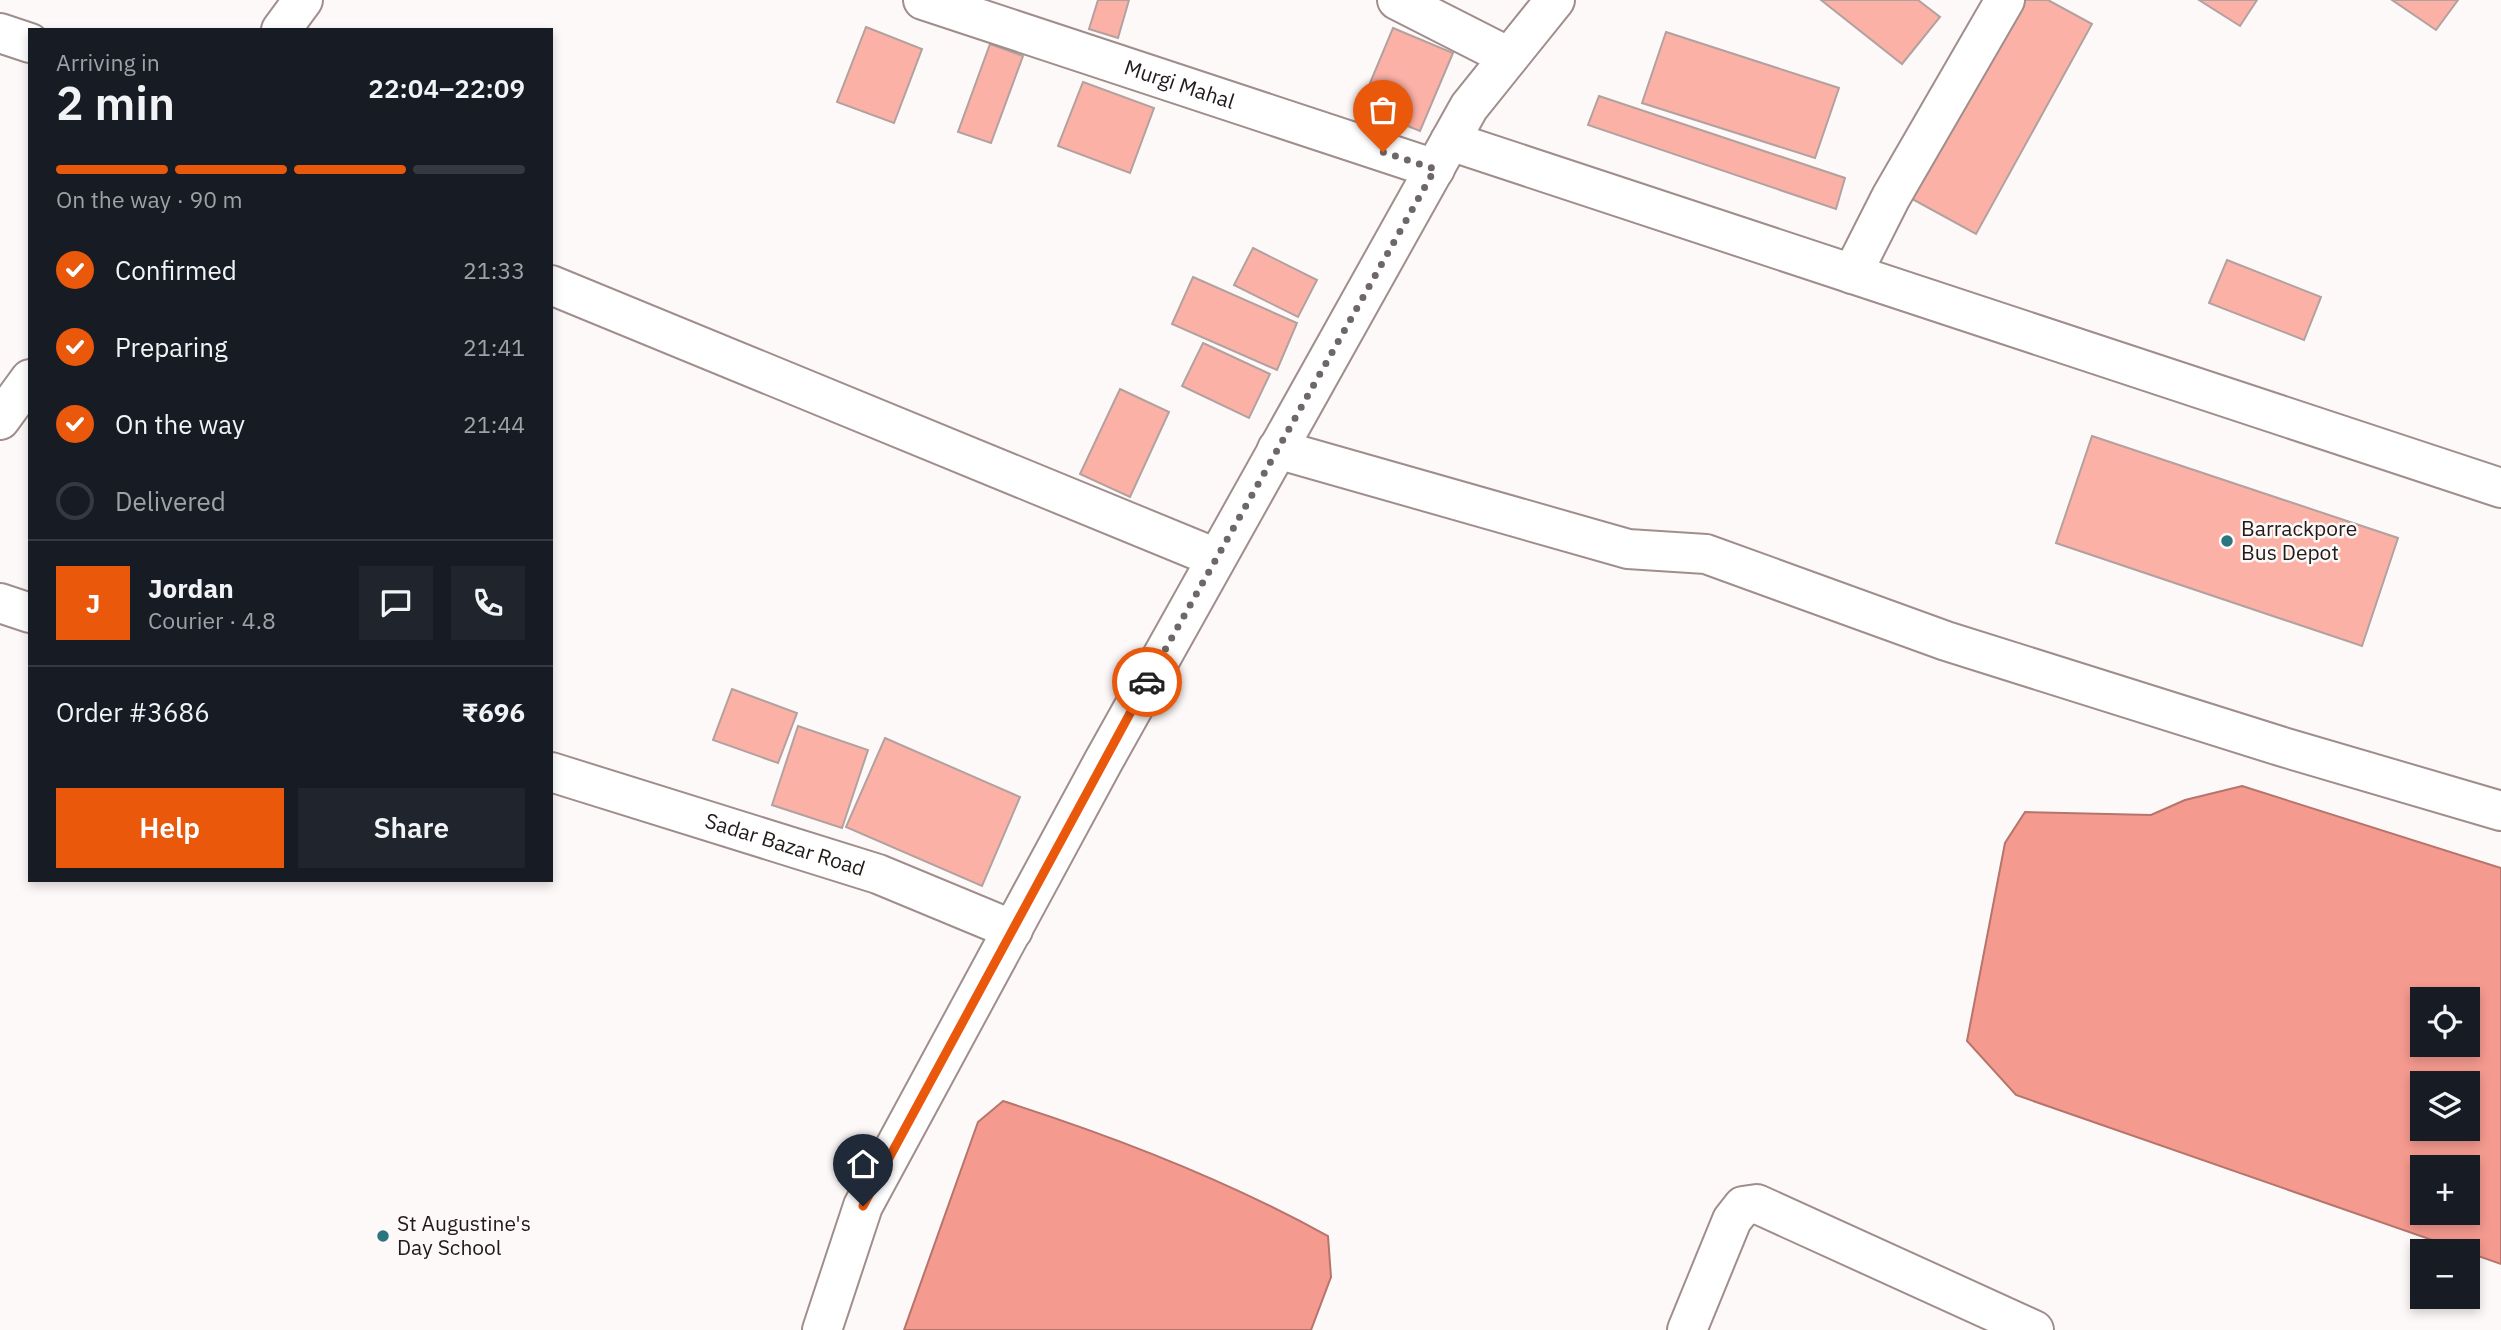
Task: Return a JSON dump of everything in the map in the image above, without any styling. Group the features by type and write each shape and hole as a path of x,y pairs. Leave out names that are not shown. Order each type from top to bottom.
{"street":[{"path":"282,28 303,0"},
{"name":"Murgi Mahal","path":"922,0 1852,274 2501,488"},
{"path":"1397,0 1509,57"},
{"path":"822,1330 863,1206 1216,558 1469,107 1555,0"},
{"path":"1852,274 1891,197 2005,0"},
{"path":"0,33 28,42"},
{"path":"553,286 1216,558"},
{"path":"0,420 28,382"},
{"path":"1277,449 1628,549 1706,554 1946,641 2283,747 2501,811"},
{"path":"0,603 28,612"},
{"name":"Sadar Bazar Road","path":"553,773 878,874 1013,930"},
{"path":"1687,1330 1732,1220 1744,1206 1757,1204 2034,1330"}],"shaded area":[{"path":"2242,786 2501,868 2501,1264 2480,1257 2480,1239 2429,1239 2016,1095 1967,1041 2005,843 2025,812 2151,815 2185,800"},
{"path":"1003,1101 1087,1129 1210,1178 1328,1236 1331,1277 1311,1330 904,1330 978,1122"}],"building":[{"path":"1098,0 1129,0 1118,38 1089,29"},
{"path":"1821,0 1918,0 1940,17 1902,64"},
{"path":"2014,0 2048,0 2092,24 1976,234 1905,195"},
{"path":"2199,0 2257,0 2240,26"},
{"path":"2392,0 2458,0 2436,30"},
{"path":"866,27 922,49 894,123 837,102"},
{"path":"1393,28 1453,53 1420,131 1360,107"},
{"path":"1666,32 1839,88 1815,158 1642,103"},
{"path":"990,44 1023,56 991,143 958,132"},
{"path":"1083,82 1154,108 1130,173 1058,146"},
{"path":"1599,96 1845,178 1836,209 1588,125"},
{"path":"1253,248 1317,280 1298,317 1234,285"},
{"path":"2227,260 2321,297 2304,340 2209,303"},
{"path":"1193,277 1297,323 1277,370 1172,324"},
{"path":"1203,343 1270,374 1249,418 1182,386"},
{"path":"1120,389 1169,412 1130,497 1080,474"},
{"name":"Barrackpore Bus Depot","path":"2092,436 2398,538 2362,646 2056,543"},
{"path":"732,689 797,713 778,763 713,740"},
{"path":"798,726 868,750 842,828 772,805"},
{"path":"885,738 1020,797 982,886 846,827"}],"way so far":[{"path":"1147,682 1435,169 1383,152"}],"place":[{"name":"Barrackpore Bus Depot","path":"2227,541"},
{"name":"St Augustine's Day School","path":"383,1236"}],"route":[{"path":"863,1206 1147,682"}]}
